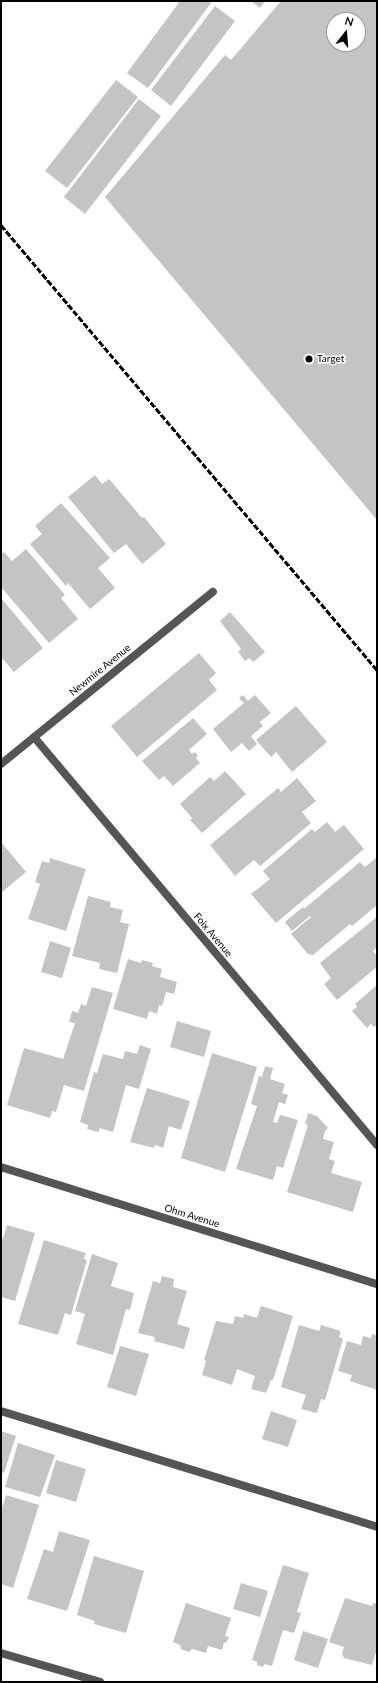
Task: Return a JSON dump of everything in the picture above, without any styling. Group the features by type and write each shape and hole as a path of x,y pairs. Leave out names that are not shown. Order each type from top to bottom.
{"street":[{"name":"Newmire Avenue","path":"1,764 213,592"},
{"name":"Foix Avenue","path":"34,737 377,1145"},
{"name":"Ohm Avenue","path":"1,1166 377,1284"},
{"path":"1,1412 377,1527"},
{"path":"1,1652 100,1682"}],"building":[{"path":"180,1 208,1 211,3 148,88 127,73"},
{"path":"251,1 265,1 260,8"},
{"name":"Target","path":"281,1 377,1 377,520 105,197 225,55 231,60"},
{"path":"215,6 235,21 171,106 151,90"},
{"path":"116,80 138,97 67,188 45,171"},
{"path":"139,99 161,116 85,214 64,197"},
{"path":"95,475 102,484 109,479 142,518 144,517 166,544 142,564 126,544 114,553 68,497"},
{"path":"61,503 110,558 98,568 115,588 90,609 68,583 66,586 30,544 42,534 35,526"},
{"path":"26,549 65,595 61,598 78,619 49,643 1,587 1,555 4,552 12,561"},
{"path":"1,598 43,648 14,672 1,657"},
{"path":"230,612 265,652 253,662 249,658 245,661 238,652 241,649 220,621"},
{"path":"199,653 216,673 209,680 217,690 137,757 111,726"},
{"path":"243,695 248,701 255,695 271,713 260,722 263,726 251,736 257,744 249,751 242,743 231,752 213,729 244,703 239,698"},
{"path":"296,706 327,742 292,772 276,752 271,757 256,740"},
{"path":"193,718 207,734 189,750 192,754 195,752 198,756 196,758 200,763 173,786 164,776 159,780 142,761"},
{"path":"225,771 246,794 202,833 190,820 192,818 180,804 210,777 214,781"},
{"path":"297,778 316,801 302,812 311,823 260,866 254,860 235,876 210,845 278,788 281,792"},
{"path":"327,822 335,832 344,825 364,849 276,923 251,894 270,879 263,871 312,829 315,832"},
{"path":"1,842 26,872 1,893"},
{"path":"377,857 377,905 352,926 350,924 313,955 308,954 291,934 311,917 310,916 292,931 285,922 303,907 304,909 360,862 365,867"},
{"path":"50,858 86,869 66,931 28,919 40,884 35,882 42,861 49,863"},
{"path":"88,896 111,902 110,907 123,910 120,922 129,924 117,973 99,969 100,963 72,956"},
{"path":"377,917 377,947 373,951 377,956 377,967 337,1000 324,984 331,978 320,963"},
{"path":"50,941 71,948 62,978 41,972"},
{"path":"128,959 141,963 142,960 153,963 152,966 162,969 160,977 177,982 174,994 166,992 162,1006 159,1005 157,1014 149,1011 147,1019 113,1009"},
{"path":"377,985 377,1025 374,1027 371,1024 367,1028 352,1011 357,1007 355,1004"},
{"path":"92,987 113,993 84,1091 64,1085 56,1112 52,1111 50,1118 7,1105 24,1048 63,1059 75,1023 69,1022 72,1011 78,1013 81,1004 86,1006"},
{"path":"177,1021 211,1031 204,1057 170,1047"},
{"path":"140,1045 151,1049 139,1089 126,1085 113,1132 100,1128 98,1132 87,1129 88,1125 80,1122 94,1072 97,1073 103,1054 123,1059 125,1051 137,1054"},
{"path":"212,1053 257,1067 225,1172 181,1158"},
{"path":"265,1066 273,1068 270,1079 285,1084 282,1093 288,1095 285,1104 279,1102 273,1122 277,1123 280,1115 298,1120 283,1168 277,1166 273,1180 236,1169 257,1106 251,1104 259,1076 262,1077"},
{"path":"147,1088 190,1101 181,1130 169,1126 163,1148 155,1145 154,1148 130,1142"},
{"path":"308,1113 317,1116 328,1128 325,1131 323,1139 334,1142 329,1159 335,1161 331,1173 362,1182 353,1212 287,1192 308,1125 305,1124"},
{"path":"7,1225 35,1233 15,1301 1,1297 1,1245"},
{"path":"44,1240 86,1253 84,1259 87,1260 71,1315 65,1313 58,1335 18,1324"},
{"path":"92,1254 118,1263 111,1286 134,1293 130,1310 126,1309 113,1355 76,1344 85,1314 75,1311"},
{"path":"162,1276 174,1279 173,1287 187,1291 177,1324 190,1328 184,1349 154,1341 155,1337 138,1333 153,1281 160,1283"},
{"path":"261,1306 293,1316 273,1380 271,1380 266,1393 251,1389 255,1376 237,1369 232,1385 202,1375 206,1361 204,1360 216,1321 233,1324 235,1316 243,1318 244,1314 257,1318"},
{"path":"299,1325 319,1331 321,1325 341,1331 339,1337 343,1339 325,1400 321,1399 317,1413 301,1409 306,1395 281,1387"},
{"path":"372,1334 377,1336 377,1390 350,1381 352,1375 338,1371 347,1341 361,1345 363,1336 371,1338"},
{"path":"120,1346 149,1354 136,1396 107,1387"},
{"path":"271,1411 297,1420 288,1447 262,1439"},
{"path":"1,1431 16,1436 4,1473 1,1472"},
{"path":"18,1443 55,1455 40,1497 5,1487"},
{"path":"56,1460 86,1469 76,1502 46,1493"},
{"path":"6,1495 39,1505 13,1588 1,1584 1,1512"},
{"path":"59,1531 90,1540 67,1611 27,1599 44,1549 53,1552"},
{"path":"94,1556 144,1571 126,1633 94,1624 95,1621 77,1615"},
{"path":"283,1565 309,1573 297,1612 301,1613 294,1633 283,1630 272,1666 264,1664 263,1667 257,1665 257,1662 252,1660"},
{"path":"241,1583 268,1591 260,1617 233,1609"},
{"path":"345,1598 372,1606 373,1603 377,1604 377,1649 372,1665 344,1658 342,1654 344,1647 329,1642"},
{"path":"186,1603 231,1618 225,1636 229,1637 226,1643 224,1642 222,1650 208,1646 206,1653 192,1649 189,1652 181,1649 180,1645 173,1642"},
{"path":"303,1631 328,1639 318,1668 294,1660"}],"railway":[{"path":"1,225 377,670"}],"place":[{"name":"Target","path":"309,359"}]}
